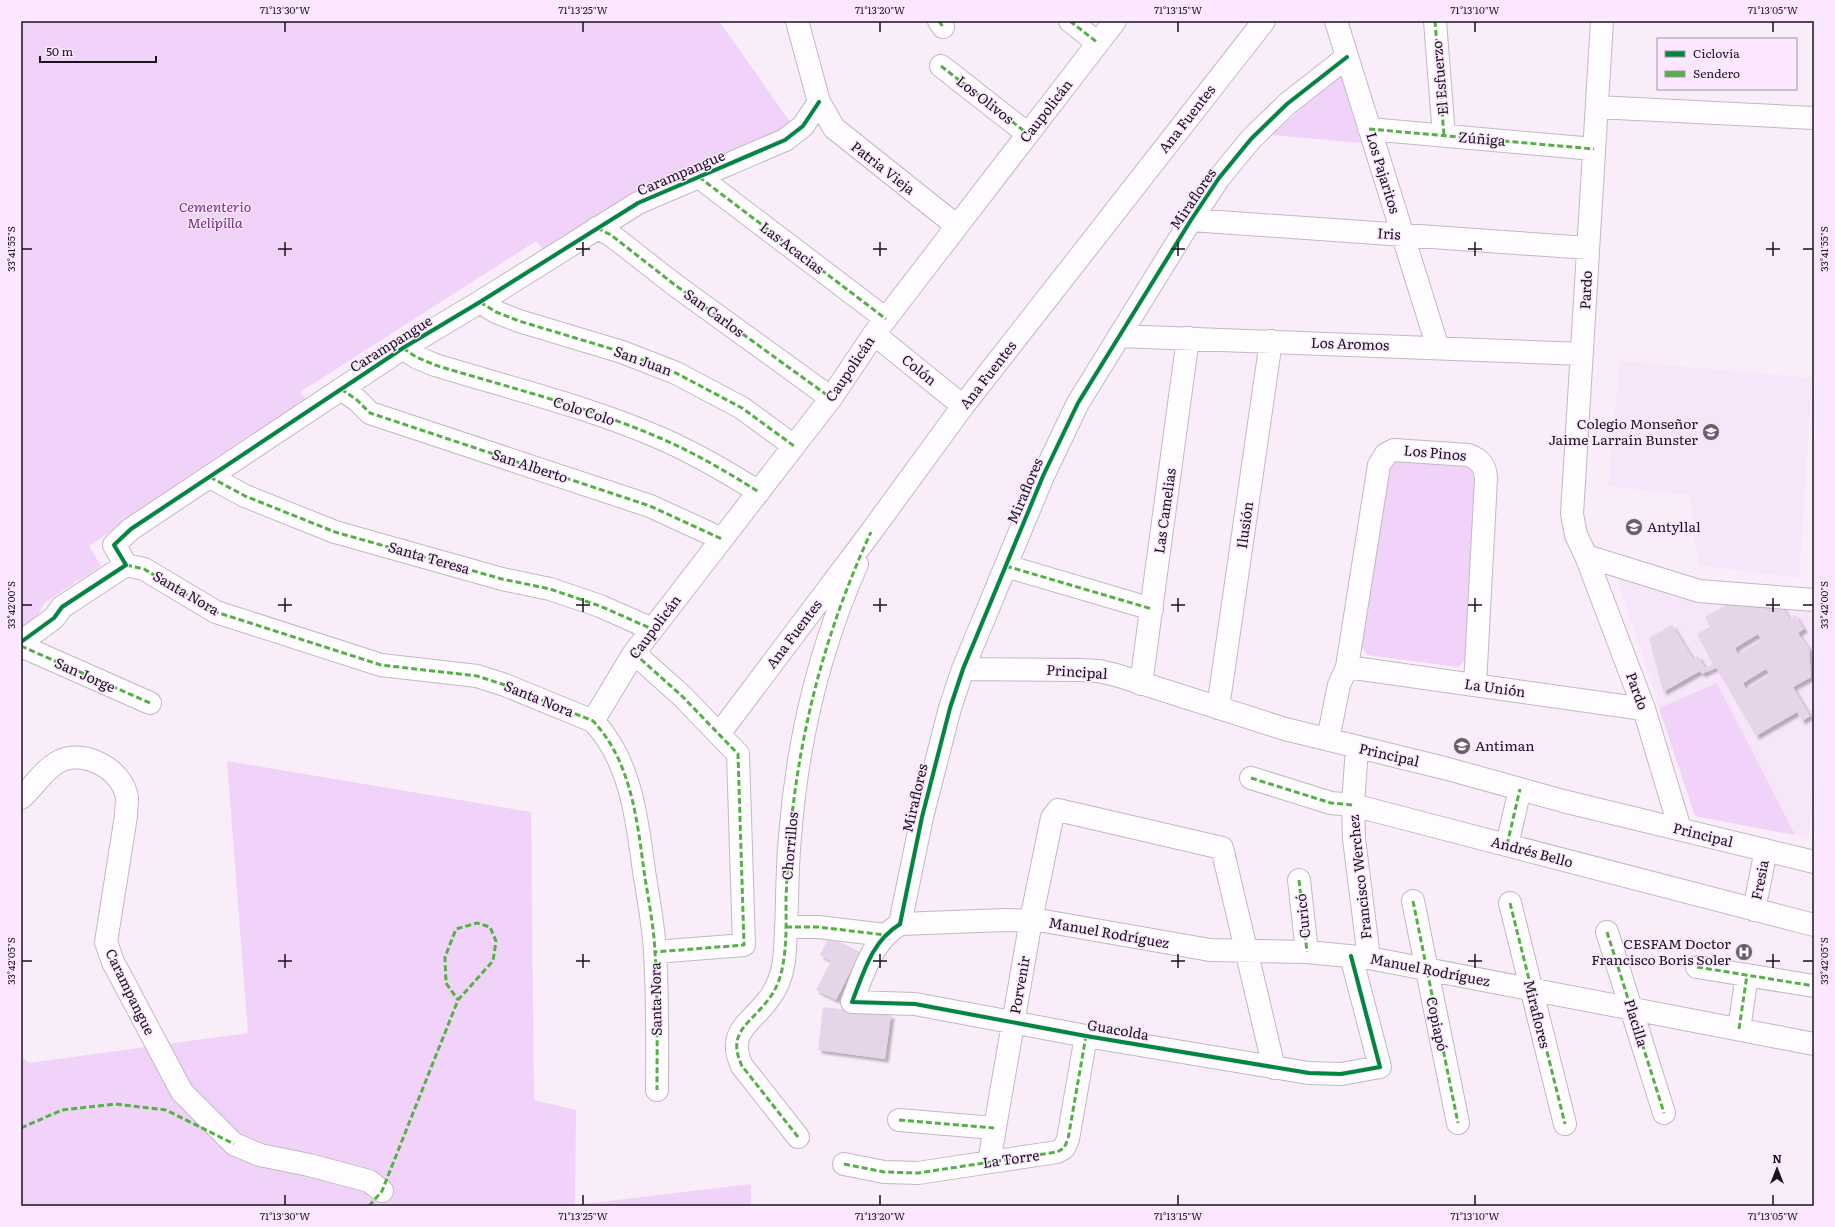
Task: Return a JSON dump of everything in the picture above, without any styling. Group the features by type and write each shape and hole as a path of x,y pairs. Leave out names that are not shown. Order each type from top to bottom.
{"street":[{"path":"1070,21 1098,43"},
{"name":"Caupolicán","path":"593,721 634,654 652,629 831,398 880,326 1115,21"},
{"name":"Ana Fuentes","path":"719,734 871,532 963,406 1264,21"},
{"name":"Los Pajaritos","path":"1336,21 1438,348"},
{"name":"El Esfuerzo","path":"1435,21 1444,136"},
{"name":"Pardo","path":"1602,21 1572,514 1576,535 1586,556 1644,709 1680,829"},
{"name":"Patria Vieja","path":"800,22 819,102 828,120 841,135 957,226"},
{"name":"Miraflores","path":"852,1002 873,950 892,929 936,758 963,669 1060,439 1078,403 1191,220 1219,178 1255,135 1286,104 1347,57"},
{"name":"Los Olivos","path":"941,66 1028,134"},
{"name":"Carampangue","path":"126,564 114,545 130,529 340,389 403,348 480,302 638,203 785,140 803,126 819,102"},
{"path":"1597,107 1814,118"},
{"name":"Zúñiga","path":"1370,129 1594,149"},
{"name":"Las Acacias","path":"699,177 880,326"},
{"name":"Iris","path":"1191,220 1588,248"},
{"name":"San Carlos","path":"597,228 611,235 675,285 831,398"},
{"name":"San Juan","path":"480,302 496,312 519,322 622,352 676,372 742,408 794,446"},
{"name":"Colón","path":"880,326 963,406"},
{"name":"Los Aromos","path":"1119,336 1582,354"},
{"name":"Las Camelias","path":"1141,684 1188,338"},
{"name":"Ilusión","path":"1218,708 1271,341"},
{"name":"Colo Colo","path":"403,348 416,357 435,365 607,418 661,438 725,470 759,492"},
{"name":"San Alberto","path":"340,389 357,400 370,413 650,506 722,539"},
{"name":"Los Pinos","path":"1328,739 1339,685 1347,667 1379,465 1382,457 1394,450 1468,455 1481,462 1484,467 1486,479 1475,685"},
{"name":"Santa Teresa","path":"210,477 245,496 335,532 502,579 550,589 600,606 652,629"},
{"name":"Chorrillos","path":"798,1137 746,1072 740,1061 737,1048 739,1033 743,1026 768,1001 777,986 784,962 790,835 796,780 808,720 822,658 831,631 849,581 871,532"},
{"path":"1586,556 1699,591 1814,600"},
{"path":"21,642 54,618 62,607 126,564"},
{"name":"Santa Nora","path":"126,564 144,569 216,612 381,665 477,676 506,685 593,721 612,746 622,768 638,825 655,952 657,1090"},
{"path":"1006,566 1152,609"},
{"name":"San Jorge","path":"21,646 150,704"},
{"path":"634,654 682,696 738,754 744,945 655,952"},
{"name":"La Unión","path":"1347,667 1644,709"},
{"name":"Principal","path":"963,669 1099,671 1285,729 1448,769 1563,801 1814,862"},
{"name":"Francisco Werchez","path":"1357,747 1353,805 1360,957 1380,1067"},
{"name":"Carampangue","path":"21,798 40,777 57,762 70,756 85,757 106,767 119,780 127,797 126,816 106,942 113,962 182,1092 234,1144 260,1155 309,1165 369,1181 382,1191"},
{"name":"Andrés Bello","path":"1251,778 1331,804 1353,805 1814,925"},
{"path":"1507,845 1520,789"},
{"name":"Porvenir","path":"989,1162 1031,920 1052,818 1058,810 1222,848 1246,951"},
{"name":"Fresia","path":"1754,910 1766,850"},
{"name":"Curicó","path":"1299,880 1307,952"},
{"name":"Copiapó","path":"1412,901 1458,1123"},
{"name":"Miraflores","path":"1510,903 1530,989 1565,1124"},
{"name":"Manuel Rodríguez","path":"786,927 892,929 1031,920 1058,922 1198,949 1221,951 1307,952 1360,957 1425,968 1814,1044"},
{"name":"Placilla","path":"1607,932 1664,1113"},
{"path":"1246,951 1274,1068"},
{"path":"1697,966 1814,986"},
{"path":"1739,1029 1748,975"},
{"name":"Guacolda","path":"852,1002 915,1004 1086,1036 1274,1068 1325,1075 1361,1072 1380,1067"},
{"name":"La Torre","path":"844,1164 884,1172 918,1173 1057,1152 1064,1148 1068,1139 1086,1036"},
{"path":"899,1120 994,1128"}],"shaded area":[{"name":"Colegio Monseñor Jaime Larraín Bunster","path":"1620,361 1812,378 1799,578 1698,565 1690,495 1608,486"},
{"path":"1614,570 1814,606 1814,756 1809,838 1695,816"}],"green space":[{"name":"Cementerio Melipilla","path":"21,21 719,21 793,126 654,184 546,254 536,241 300,392 306,400 89,546 101,566 44,603 21,651"},
{"path":"1335,78 1342,79 1361,143 1272,135"},
{"path":"1397,456 1472,462 1476,474 1465,661 1458,667 1367,655 1359,642 1389,464"},
{"path":"1717,683 1795,835 1695,816 1659,708"},
{"path":"227,761 531,812 534,1100 576,1110 575,1205 751,1184 751,1206 21,1206 21,1056 29,1063 248,1033"}],"building":[{"path":"1733,601 1780,604 1790,619 1795,615 1804,629 1798,633 1809,649 1811,677 1793,687 1810,716 1802,721 1797,712 1756,736 1716,667 1702,674 1700,671 1663,692 1649,638 1672,625 1693,659 1698,656 1705,668 1713,664 1697,634 1710,627 1705,617","holes":["1758,634 1762,640 1738,654 1735,648","1766,669 1770,675 1746,689 1743,683"]},
{"path":"829,937 860,952 836,1000 816,990 831,961 820,955"},
{"path":"823,1007 891,1015 885,1059 818,1050"}],"marked path":[{"path":"939,21 943,27"},
{"path":"1070,21 1098,43"},
{"path":"1435,21 1444,136"},
{"path":"941,66 1028,134"},
{"path":"1369,129 1594,149"},
{"path":"699,177 886,319"},
{"path":"597,228 611,235 675,285 831,398"},
{"path":"480,302 496,312 519,321 622,352 676,373 742,408 794,446"},
{"path":"403,348 416,357 435,365 549,398 633,427 698,456 759,492"},
{"path":"341,389 357,400 370,413 650,506 722,539"},
{"path":"210,477 245,496 335,532 502,579 550,589 600,606 652,629"},
{"path":"798,1137 742,1066 737,1045 738,1037 742,1029 771,996 778,984 781,974 786,940 786,898 790,835 808,718 828,642 855,569 871,532"},
{"path":"126,565 144,569 216,612 381,665 477,676 505,685 593,721 606,737 616,754 624,772 635,811 654,943 657,1004 657,1090"},
{"path":"1006,566 1152,609"},
{"path":"21,646 150,703"},
{"path":"634,653 682,696 738,754 744,945 655,952"},
{"path":"1251,778 1331,803 1353,805"},
{"path":"1507,845 1520,789"},
{"path":"1299,880 1307,952"},
{"path":"1413,901 1458,1123"},
{"path":"1510,903 1565,1124"},
{"path":"369,1206 382,1191 458,1000 493,961 496,941 490,927 477,923 456,929 445,957 446,983 458,1000"},
{"path":"786,927 818,927 885,935"},
{"path":"1607,932 1664,1113"},
{"path":"1697,967 1814,986"},
{"path":"1739,1029 1747,975"},
{"path":"844,1164 884,1172 918,1173 1057,1152 1064,1148 1068,1139 1086,1036"},
{"path":"21,1128 62,1110 115,1104 166,1110 234,1144"},
{"path":"899,1120 994,1128"}],"cycle path":[{"path":"1347,57 1287,104 1251,139 1219,178 1191,220 1078,403 1043,476 963,669 950,708 922,817 900,924 890,931 875,949 865,969 852,1002 915,1004 1086,1036 1309,1073 1341,1074 1380,1067 1351,956"},
{"path":"21,642 54,618 62,607 126,565 114,545 131,529 403,348 480,302 638,203 785,140 803,126 819,102"}],"place":[{"name":"Colegio Monseñor Jaime Larraín Bunster","path":"1711,432"},
{"name":"Antyllal","path":"1634,527"},
{"name":"Antiman","path":"1462,746"},
{"name":"CESFAM Doctor Francisco Boris Soler","path":"1744,952"}]}
